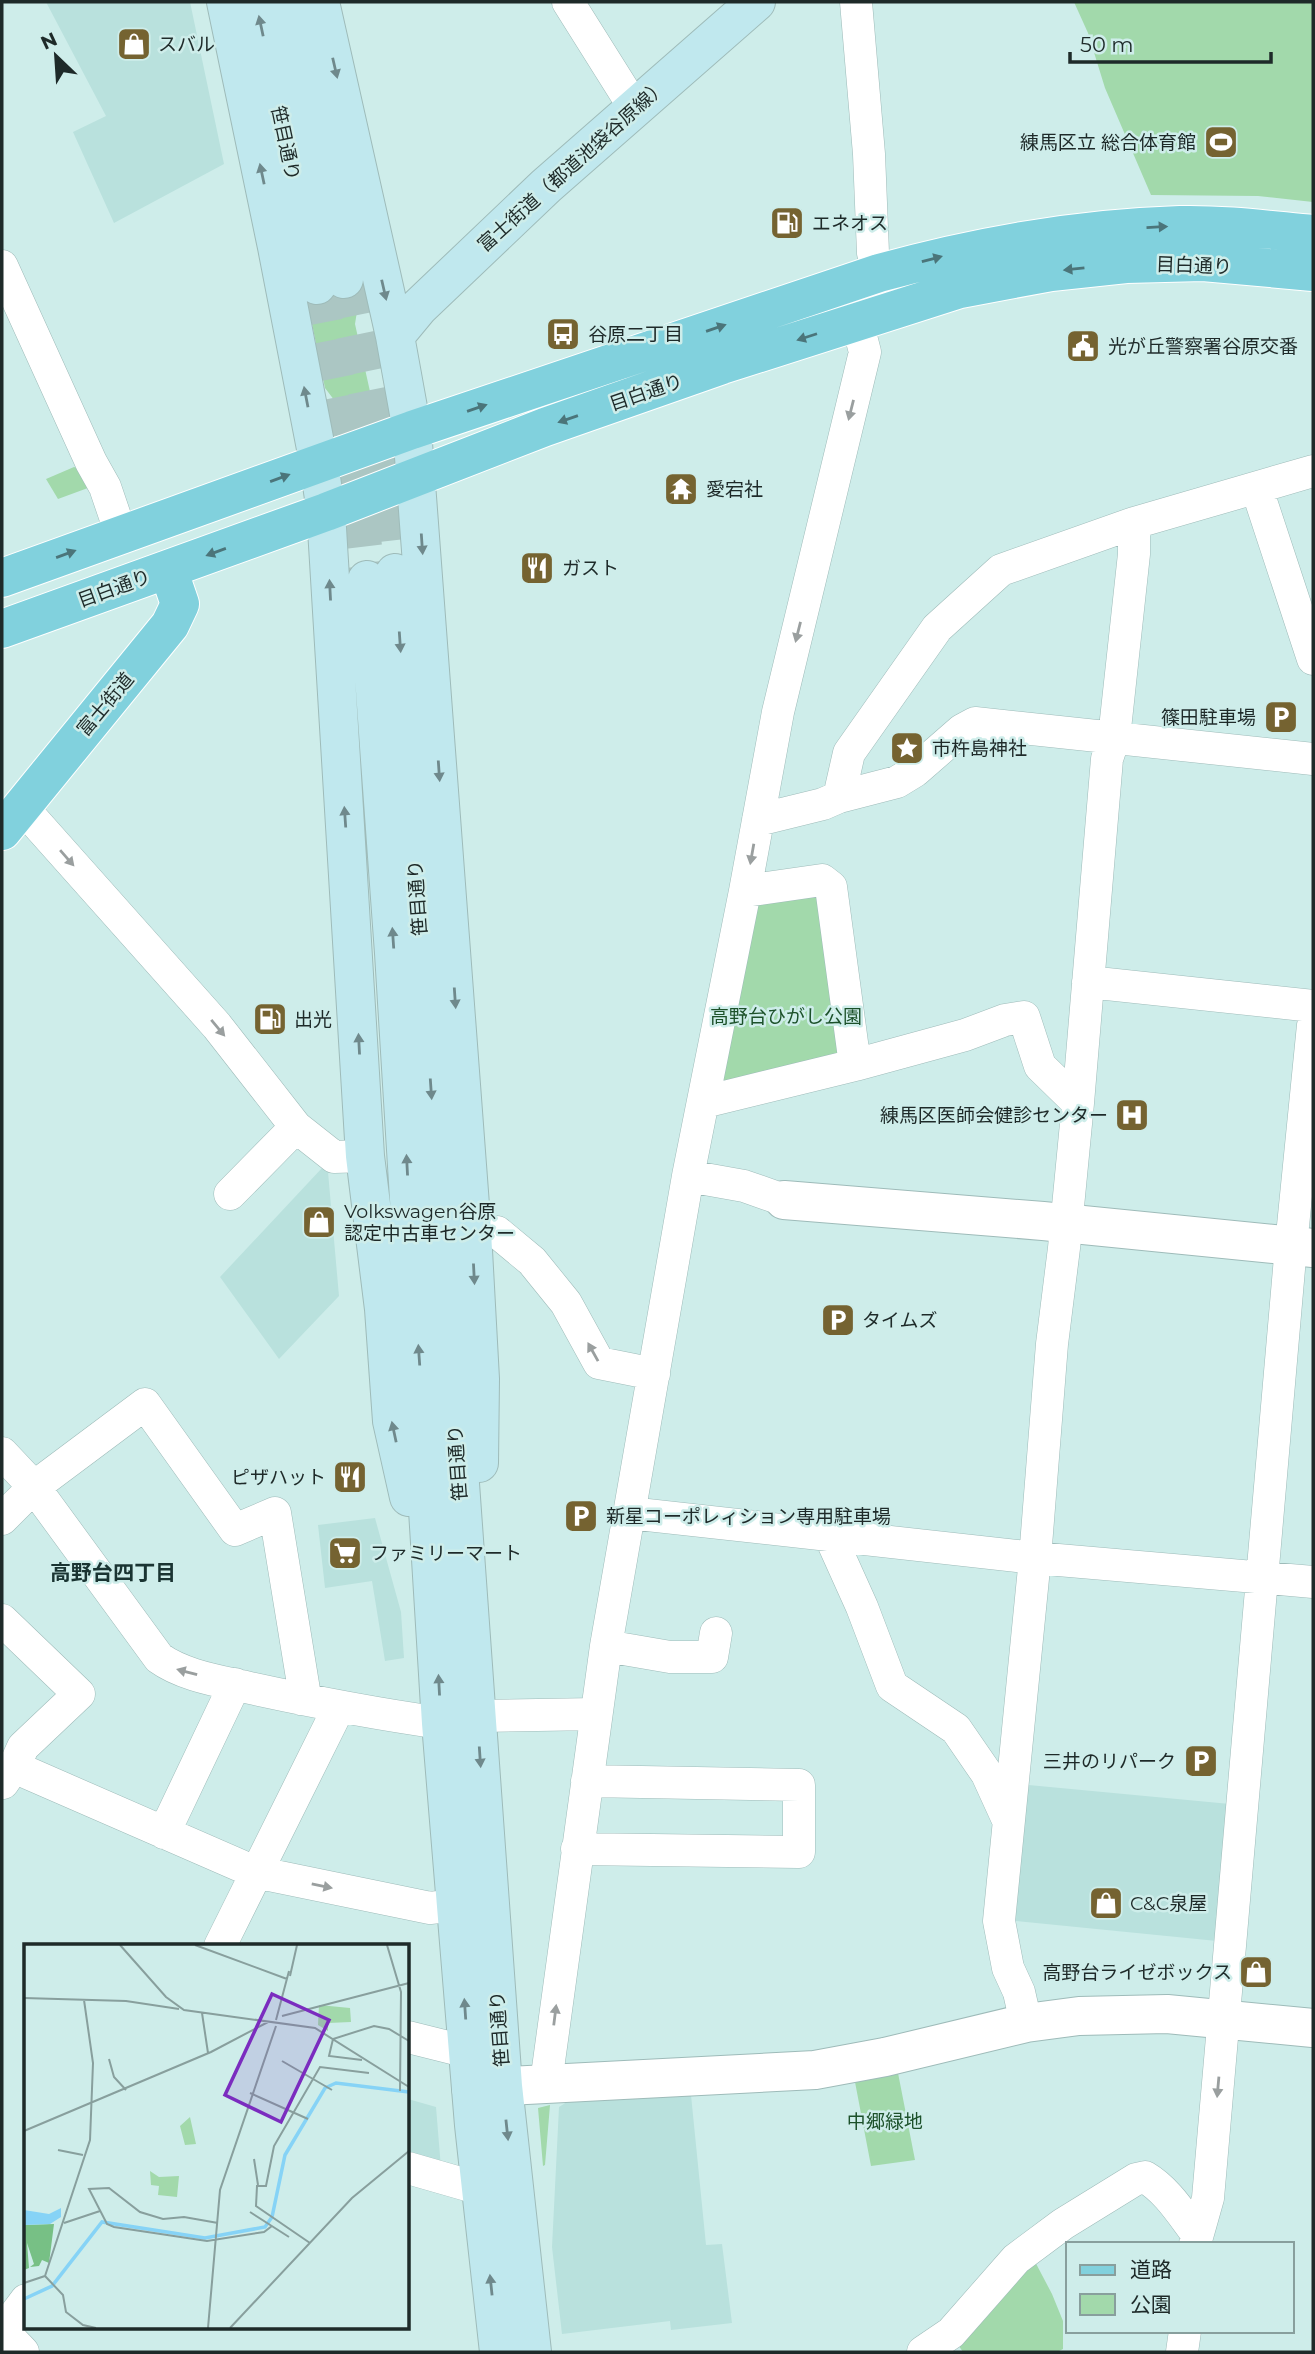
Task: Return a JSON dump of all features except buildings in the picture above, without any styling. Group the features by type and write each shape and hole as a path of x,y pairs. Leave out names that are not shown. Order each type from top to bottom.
{"main road":[{"path":"226,2 319,464 326,512 365,1156 384,1310 392,1421 452,1617"},
{"name":"笹目通り","path":"256,2 330,282 286,2"},
{"path":"320,2 395,336 412,430 416,476 472,1232 481,1441 452,1617"},
{"name":"富士街道（都道池袋谷原線）","path":"395,336 419,307 546,186 756,2"},
{"name":"目白通り","path":"2,578 412,430 879,273 954,253 1035,238 1112,229 1182,225 1313,234"},
{"name":"目白通り","path":"2,629 326,512 545,427 722,365 960,289 1051,272 1126,264 1203,262 1313,272"},
{"name":"富士街道","path":"12,819 170,625 180,604 168,569"},
{"name":"笹目通り","path":"381,577 394,953 452,1617 481,2075 481,2189 499,2352"},
{"name":"笹目通り","path":"459,1720 457,1905 481,2075 532,2352"}],"street":[{"path":"568,2 634,107"},
{"path":"856,2 869,155 873,253 879,273"},
{"path":"2,266 104,487 121,534"},
{"path":"546,2083 606,1646 688,1176 778,712 865,352 857,321"},
{"path":"839,797 849,753 937,628 1001,570 1134,523 1313,471"},
{"path":"1257,489 1313,659"},
{"path":"1026,2022 1019,1992 1008,1968 999,1921 1035,1558 1052,1344 1067,1224 1107,758 1114,738 1134,554 1134,523"},
{"path":"758,820 897,782 915,771 962,730 975,723 1313,759"},
{"path":"12,819 217,1026 296,1127 334,1157 365,1156"},
{"path":"745,891 822,880 831,887 855,1065"},
{"path":"1088,982 1313,1006"},
{"path":"704,1102 855,1065 965,1035 1005,1020 1024,1017 1040,1066 1078,1103"},
{"path":"1196,2239 1208,2198 1263,1577 1302,1247 1313,1025"},
{"path":"230,1195 296,1127"},
{"path":"688,1176 744,1186 784,1199 1302,1247"},
{"path":"472,1232 496,1232 533,1261 566,1303 599,1363 654,1374"},
{"path":"2,1519 34,1488 145,1404 235,1530 275,1513 304,1690 300,1699"},
{"path":"2,1453 34,1488 159,1658 173,1668 339,1707 459,1720 596,1714"},
{"path":"629,1513 1035,1558 1313,1582"},
{"path":"830,1536 862,1607 892,1686 956,1729 986,1774 1009,1821"},
{"path":"2,1620 79,1694 23,1747 8,1776 164,1833 255,1872 430,1908 457,1905"},
{"path":"606,1646 670,1657 712,1657 716,1633"},
{"path":"164,1833 235,1684"},
{"path":"221,1944 339,1707"},
{"path":"577,1849 799,1852 799,1785 587,1781"},
{"path":"410,2038 481,2075 546,2083 834,2067 1026,2022 1079,2016 1123,2014 1224,2019 1313,2028"},
{"path":"410,2169 481,2189"},
{"path":"923,2352 951,2333 1016,2259 1063,2224 1136,2179 1145,2177 1154,2182 1170,2198 1196,2239"},
{"path":"7,2336 24,2304"},
{"path":"1182,2352 1185,2333"}],"shaded area":[{"path":"46,2 190,2 224,164 114,223 73,132 106,116"},
{"path":"322,1168 328,1172 339,1296 279,1359 220,1277"},
{"path":"375,1518 401,1612 404,1658 385,1661 372,1581 325,1588 318,1525"},
{"path":"1018,1784 1230,1804 1217,1941 1005,1920"},
{"path":"691,2095 706,2245 722,2244 732,2323 671,2330 670,2321 562,2334 552,2247 559,2107 570,2100"},
{"path":"410,2100 436,2107 441,2168 410,2161"}],"green space":[{"name":"練馬区立 総合体育館","path":"1074,2 1313,2 1313,202 1258,196 1151,195 1105,88 1088,33"},
{"path":"362,280 355,324 373,405 372,416 356,419 341,409 325,388 306,294"},
{"path":"74,467 85,471 96,485 58,499 46,479"},
{"name":"高野台ひがし公園","path":"816,891 844,1048 835,1059 730,1088 718,1081 754,908 768,896"},
{"name":"中郷緑地","path":"898,2073 915,2160 871,2166 855,2082"},
{"path":"550,2105 545,2165 543,2166 538,2108"},
{"path":"1032,2256 1063,2321 1063,2349 1057,2352 963,2352 954,2339"}],"tunnel":[{"path":"344,279 383,470 395,573"},
{"path":"317,285 355,480 367,580"}],"place":[{"name":"スバル","path":"134,44"},
{"name":"練馬区立 総合体育館","path":"1221,142"},
{"name":"エネオス","path":"787,223"},
{"name":"谷原二丁目","path":"563,334"},
{"name":"光が丘警察署谷原交番","path":"1083,346"},
{"name":"愛宕社","path":"681,489"},
{"name":"ガスト","path":"537,568"},
{"name":"篠田駐車場","path":"1281,717"},
{"name":"市杵島神社","path":"907,748"},
{"name":"出光","path":"270,1019"},
{"name":"練馬区医師会健診センター","path":"1132,1115"},
{"name":"Volkswagen谷原 認定中古車センター","path":"319,1222"},
{"name":"タイムズ","path":"838,1320"},
{"name":"ピザハット","path":"350,1477"},
{"name":"新星コーポレィション専用駐車場","path":"581,1516"},
{"name":"ファミリーマート","path":"345,1553"},
{"name":"三井のリパーク","path":"1201,1761"},
{"name":"C&C泉屋","path":"1106,1903"},
{"name":"高野台ライゼボックス","path":"1256,1972"}],"district":[{"name":"高野台四丁目","path":"113,1573"}]}
